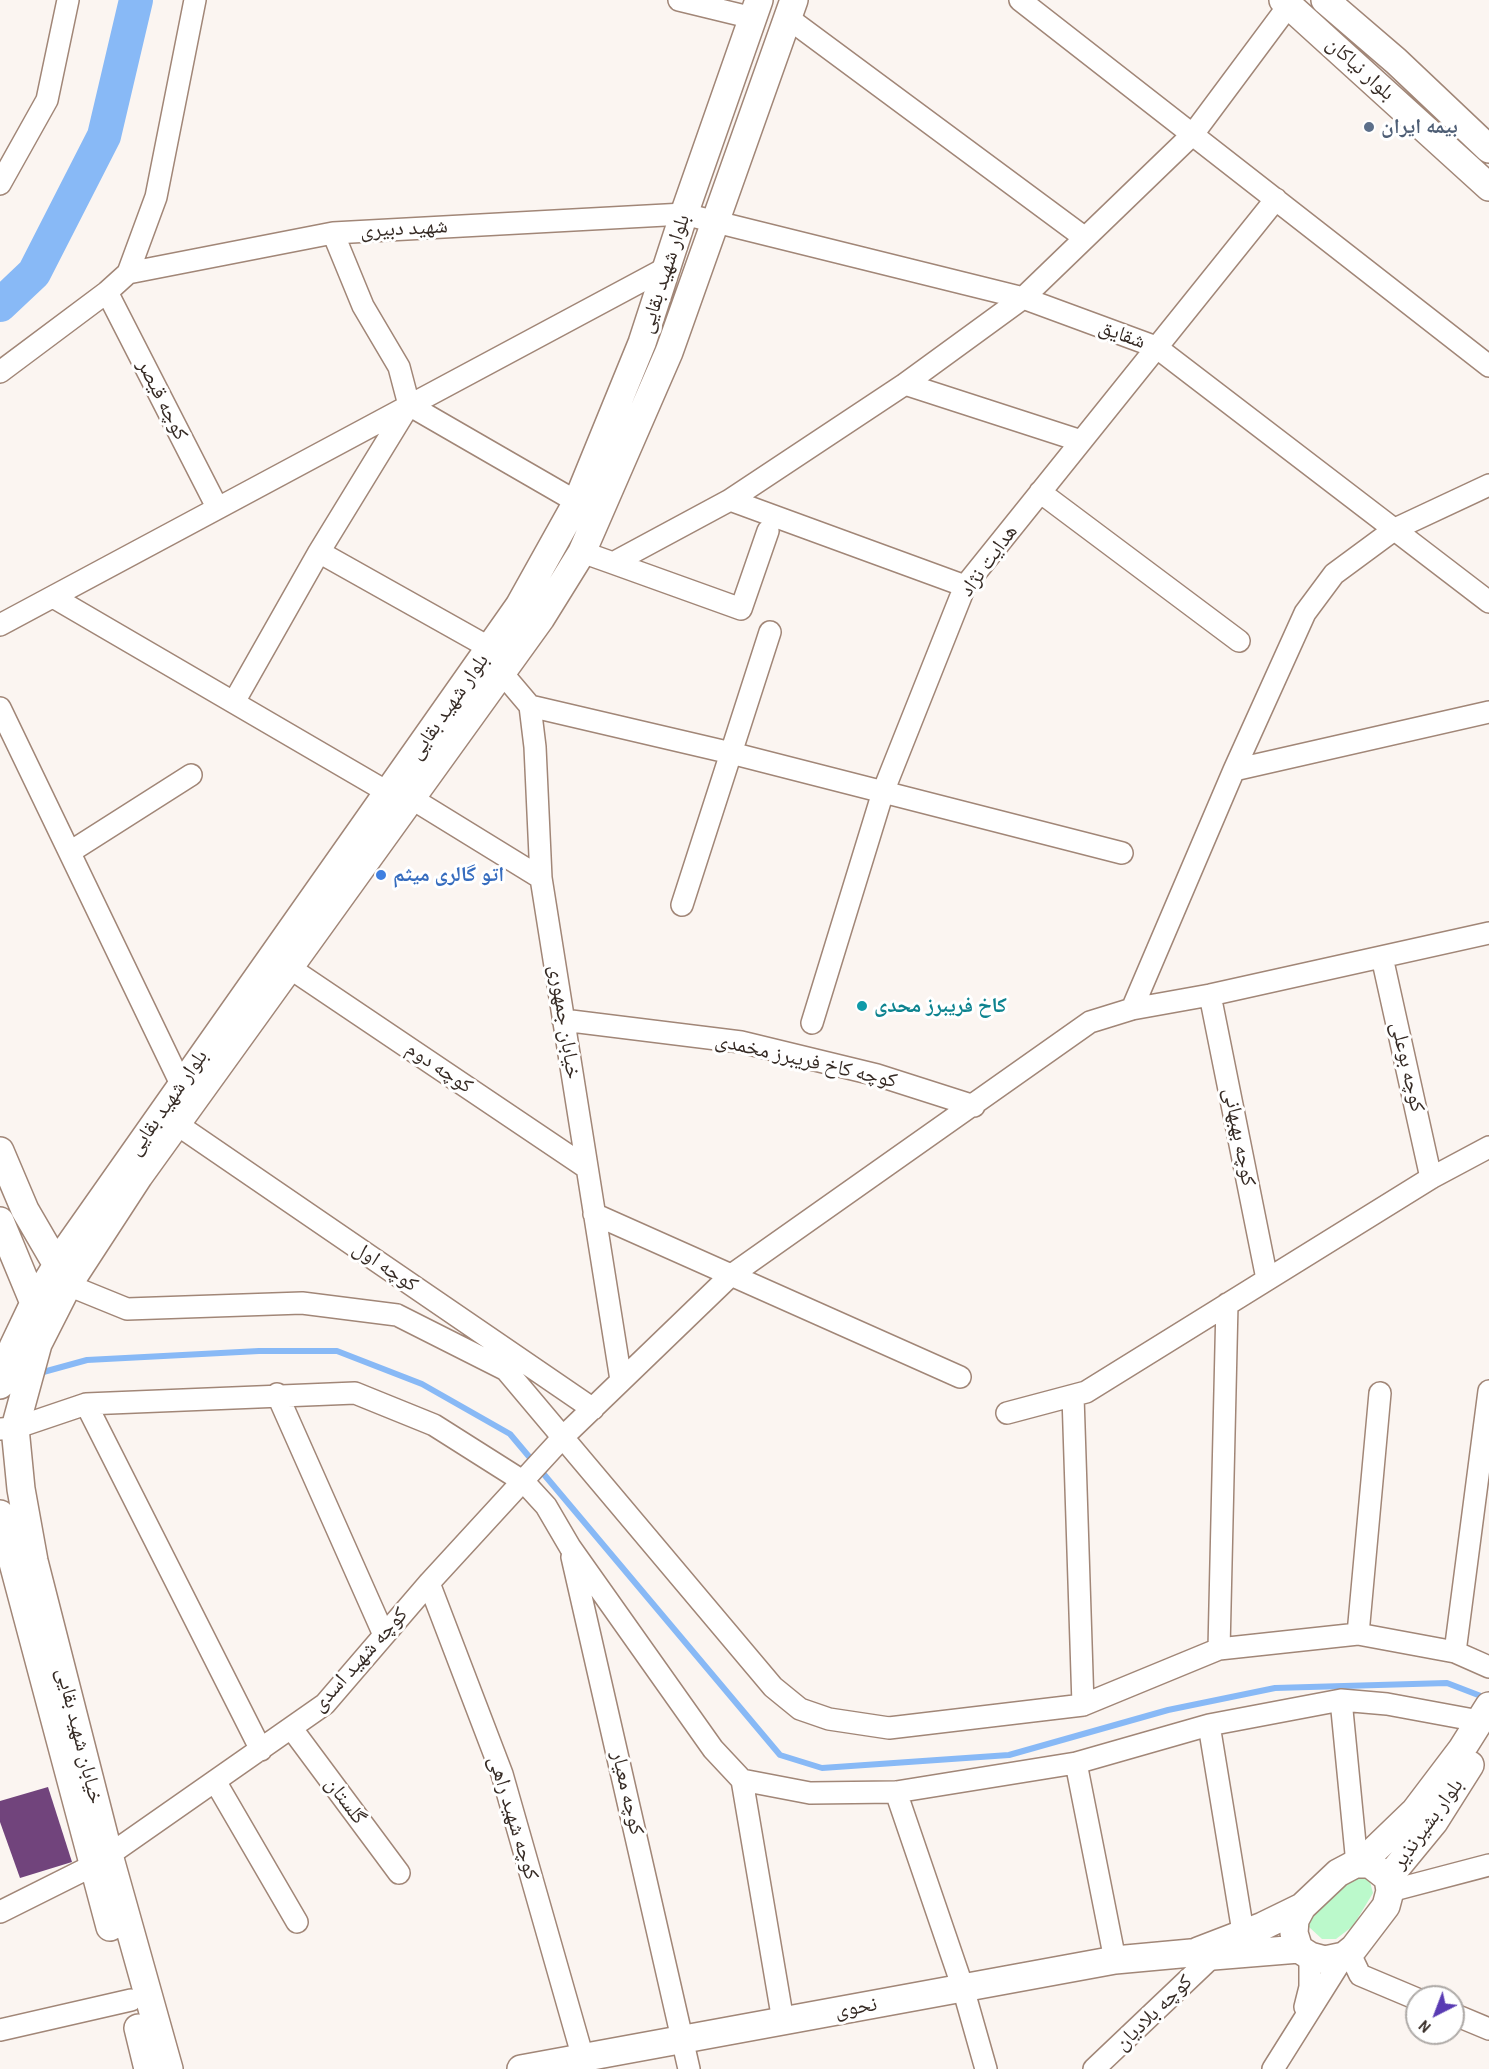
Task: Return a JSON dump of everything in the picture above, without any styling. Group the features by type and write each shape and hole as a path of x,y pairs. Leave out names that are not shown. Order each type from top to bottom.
{"main road":[{"name":"بلوار نیاکان","path":"1325,0 1396,61 1489,148"},
{"name":"بلوار نیاکان","path":"1286,2 1489,187"},
{"name":"بلوار شهید بقایی","path":"63,1275 178,1125 290,968 400,796 490,648 519,606 577,502 642,344 684,214 756,9"},
{"name":"بلوار شهید بقایی","path":"11,1392 6,1342 35,1318 181,1084 400,796 502,673 541,618 582,552 669,352 717,223 791,9"},
{"path":"0,1152 25,1210 63,1275"},
{"path":"0,1221 35,1318 11,1392"},
{"name":"خیابان شهید بقایی","path":"11,1392 7,1429 34,1561 148,2069"},
{"name":"خیابان شهید بقایی","path":"0,1514 100,1860 169,2069"},
{"path":"1358,1864 1370,1864 1389,1884 1386,1906 1346,1954 1325,1960 1304,1953 1294,1932 1295,1920 1302,1907 1338,1872 1358,1864 1415,1811 1486,1722"},
{"name":"بلوار بشیرنذیر","path":"1389,1884 1414,1848 1486,1722"},
{"path":"1393,1831 1414,1848"},
{"path":"1202,1955 1243,1932 1263,1926 1302,1907"},
{"name":"نحوی","path":"527,2068 1115,1960 1304,1953"}],"street":[{"path":"0,184 47,100 68,0"},
{"path":"0,372 107,292 128,273 156,197 195,0"},
{"path":"679,0 756,9"},
{"path":"1020,0 1489,366"},
{"path":"613,563 730,500 905,384 1023,298 1193,134 1286,2"},
{"path":"791,9 1085,238"},
{"name":"هدایت نژاد","path":"812,1023 883,792 965,586 1155,347 1276,200"},
{"name":"شهید دبیری","path":"128,273 333,233 684,214"},
{"name":"شقایق","path":"684,214 1023,298 1155,347 1489,602"},
{"path":"333,233 363,306 399,367 409,405 577,502"},
{"path":"0,626 666,267"},
{"name":"کوچه قیصر","path":"107,292 217,507"},
{"path":"905,384 1081,441"},
{"path":"234,702 319,552 409,405"},
{"path":"1132,1009 1234,770 1305,613 1334,574 1395,529 1489,485"},
{"path":"1040,492 1239,641"},
{"path":"730,500 965,586"},
{"path":"582,552 741,609 768,531"},
{"path":"319,552 490,648"},
{"path":"53,597 541,878"},
{"path":"682,905 770,632"},
{"path":"502,673 530,706 731,753 1122,853"},
{"name":"خیابان جمهوری","path":"530,706 535,747 541,878 621,1380"},
{"path":"0,708 181,1084"},
{"path":"1234,770 1489,712"},
{"path":"70,852 191,775"},
{"name":"کوچه شهید اسدی","path":"1,1906 100,1860 325,1704 429,1583 564,1436 730,1276 1090,1022 1132,1009 1210,995 1489,933"},
{"name":"کوچه بوعلی","path":"1382,957 1431,1178"},
{"name":"کوچه دوم","path":"290,968 587,1168"},
{"name":"کوچه بهبهانی","path":"1210,995 1267,1279"},
{"name":"کوچه کاخ فریبرز مخمدی","path":"563,1020 741,1042 877,1075 974,1106"},
{"name":"کوچه اول","path":"178,1125 593,1409"},
{"path":"1007,1413 1086,1392 1431,1178 1489,1147"},
{"path":"594,1214 960,1377"},
{"path":"63,1275 127,1309 302,1303 397,1315 506,1370 564,1436 773,1687 800,1709 829,1719 889,1728 1083,1705 1219,1649 1358,1634 1455,1652 1489,1667"},
{"path":"1219,1649 1227,1304"},
{"path":"1455,1652 1489,1391"},
{"path":"7,1429 86,1404 277,1394 355,1393 434,1425 526,1480 546,1506 570,1547 713,1749 742,1780 783,2022"},
{"path":"1358,1634 1380,1393"},
{"path":"277,1394 384,1635"},
{"path":"1073,1396 1083,1705"},
{"path":"86,1404 261,1750"},
{"name":"کوچه معیار","path":"570,1547 689,2069"},
{"name":"کوچه شهید راهی","path":"429,1583 502,1774 583,2058"},
{"path":"742,1780 810,1793 896,1792 1076,1763 1209,1725 1341,1700 1387,1704 1486,1722"},
{"path":"1341,1700 1358,1864"},
{"path":"1209,1725 1243,1932"},
{"name":"گلستان","path":"292,1729 399,1873"},
{"path":"1076,1763 1115,1960"},
{"path":"215,1781 297,1922"},
{"path":"896,1792 963,1988 986,2069"},
{"path":"1389,1884 1489,1865"},
{"path":"1300,2025 1310,1987 1304,1953"},
{"path":"1273,2069 1346,1954 1360,1975 1405,1994"},
{"name":"کوچه بلادیان","path":"1094,2069 1202,1955"},
{"path":"0,2030 131,2000"},
{"path":"1465,2019 1489,2029"}],"green space":[{"path":"1351,1873 1369,1878 1373,1893 1353,1926 1336,1939 1322,1939 1309,1927 1309,1909"}],"building":[{"path":"48,1787 72,1862 20,1878 0,1822 0,1801"}],"waterway":[{"path":"0,305 34,273 104,136 136,0"},
{"path":"36,1374 87,1360 259,1351 337,1351 422,1384 510,1434 780,1755 822,1768 1009,1755 1168,1710 1275,1688 1447,1683 1486,1698"}],"place":[{"name":"بیمه ایران","path":"1369,127"},
{"name":"اتو گالری میثم","path":"381,875"},
{"name":"کاخ فریبرز محدی","path":"862,1006"}]}
